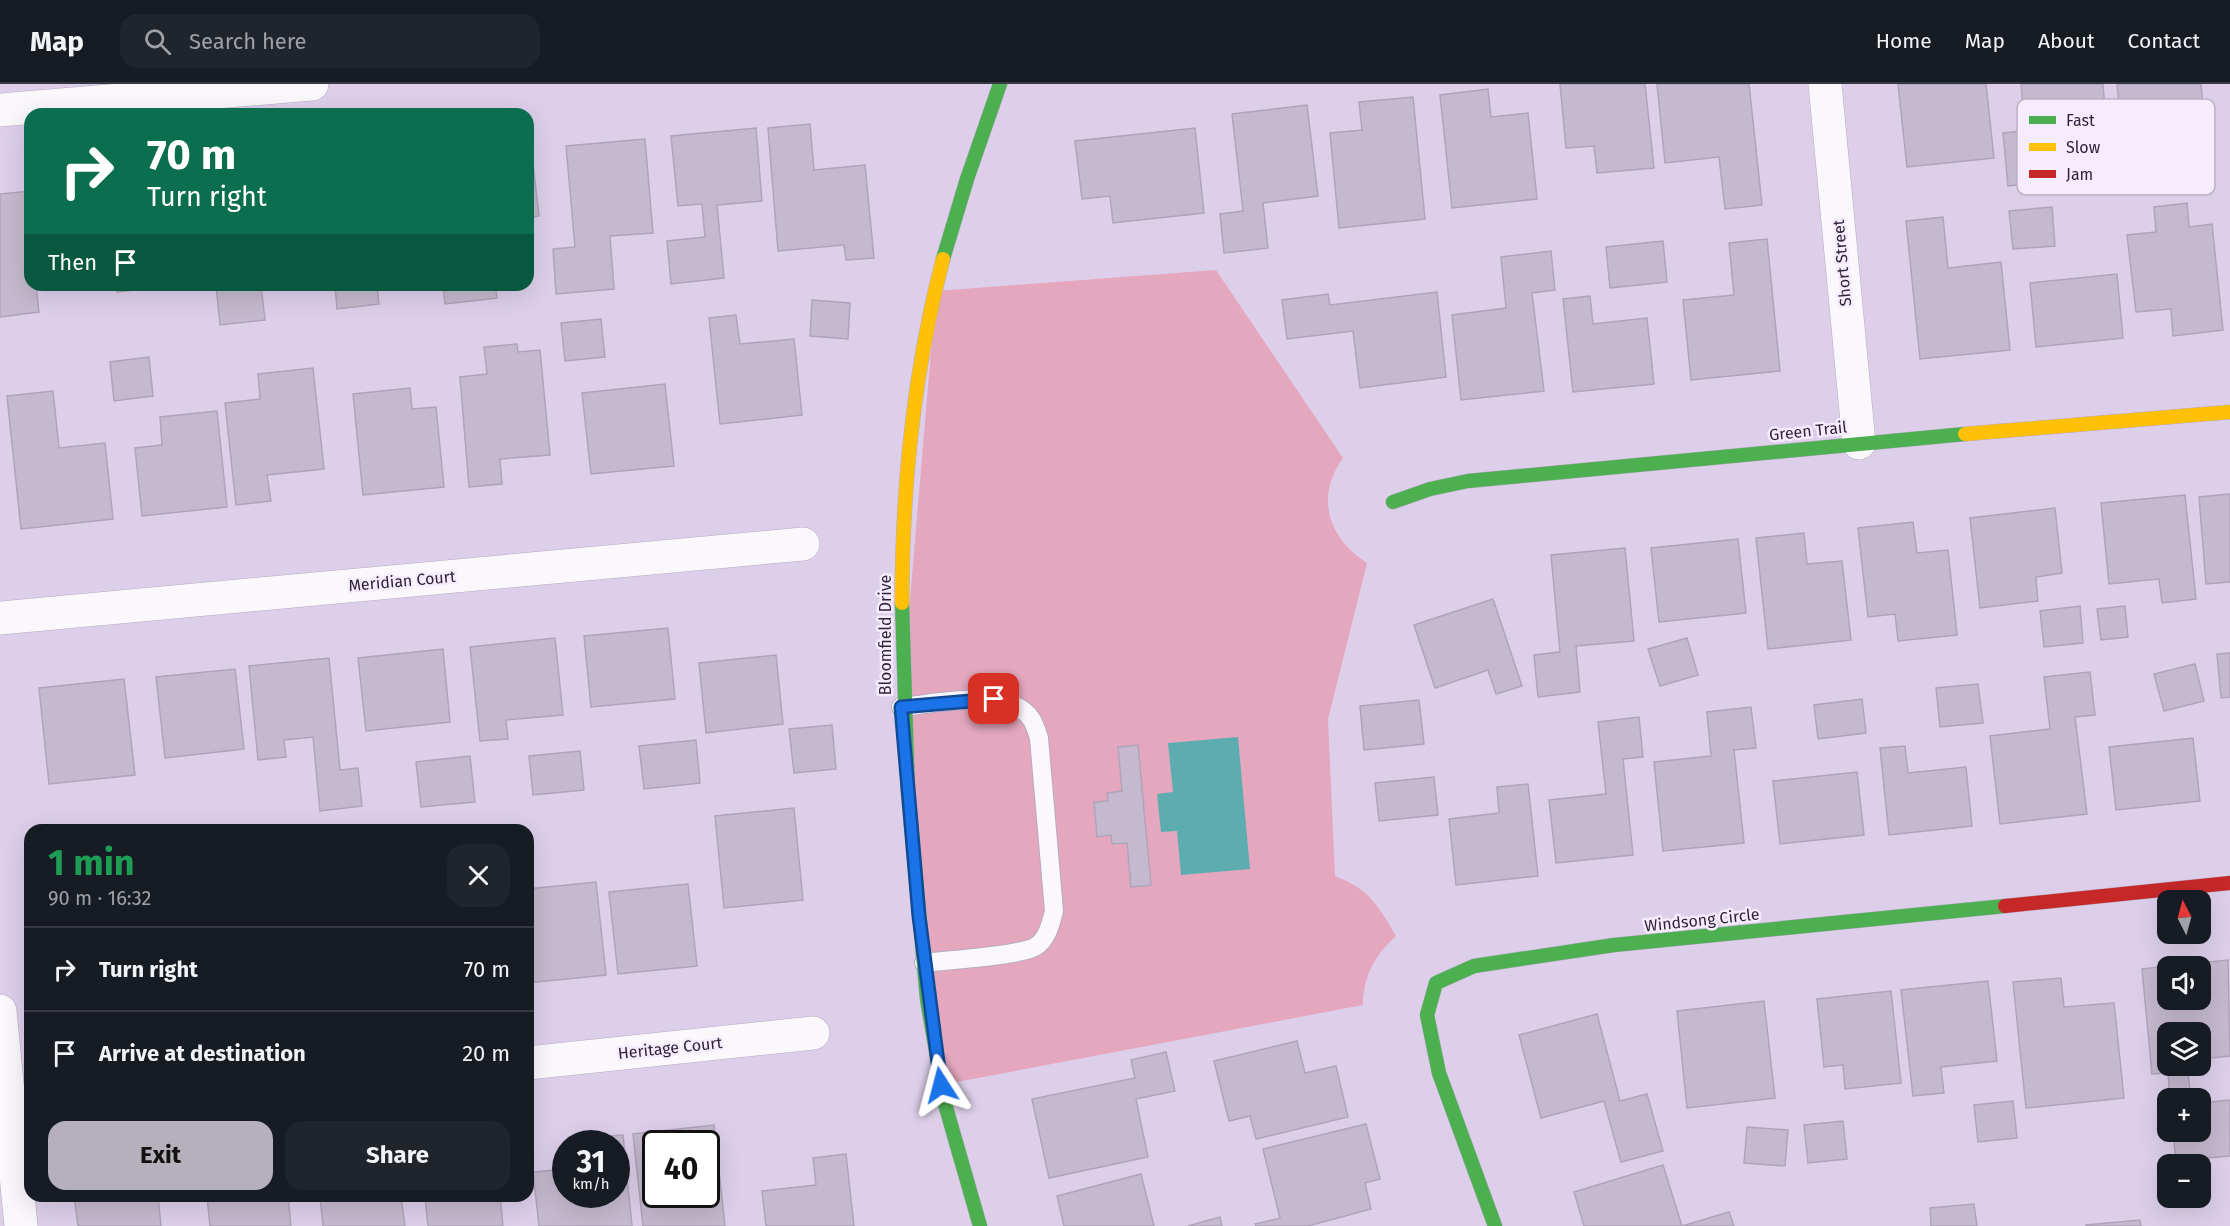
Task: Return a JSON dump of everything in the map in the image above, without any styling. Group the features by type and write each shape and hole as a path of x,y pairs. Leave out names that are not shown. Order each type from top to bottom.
{"street":[{"path":"0,110 312,84"},
{"name":"Bloomfield Drive","path":"980,1226 941,1085 924,963 901,707 901,567 916,403 925,340 963,191 1000,84"},
{"name":"Short Street","path":"1825,84 1859,443"},
{"name":"Green Trail","path":"1393,502 1430,489 1468,481 1859,443 2230,412"},
{"name":"Meridian Court","path":"0,618 803,544"},
{"name":"Windsong Circle","path":"1495,1226 1439,1073 1427,1016 1436,983 1474,966 1614,945 2230,883"},
{"path":"0,1011 20,1117 21,1226"},
{"name":"Heritage Court","path":"534,1062 813,1034"}],"lane":[{"path":"901,707 994,699 1015,705 1032,718 1039,738 1054,911 1048,932 1036,946 1017,951 924,963"}],"shaded area":[{"path":"1216,270 1343,458 1329,487 1330,516 1343,542 1367,563 1328,719 1335,876 1356,886 1372,899 1396,936 1376,959 1368,975 1363,1005 941,1085 901,707 936,291"},
{"path":"1238,737 1250,869 1181,875 1177,831 1161,832 1157,794 1173,792 1168,743"}],"building":[{"path":"1560,84 1645,84 1654,168 1597,173 1594,146 1566,148"},
{"path":"1657,84 1749,84 1762,205 1725,209 1719,157 1665,163"},
{"path":"1898,84 1986,84 1994,158 1907,167"},
{"path":"2021,84 2103,84 2104,99 2022,99"},
{"path":"2117,84 2201,84 2202,99 2118,99"},
{"path":"1488,89 1491,117 1528,113 1537,199 1452,208 1440,95"},
{"path":"1413,97 1425,219 1339,228 1330,133 1362,130 1359,102"},
{"path":"1307,105 1318,196 1263,203 1268,248 1224,253 1220,214 1243,211 1232,114"},
{"path":"810,124 814,170 865,165 874,258 846,260 844,245 778,251 768,128"},
{"path":"756,128 762,201 717,205 724,278 671,284 667,241 705,237 702,204 678,206 671,136"},
{"path":"1195,128 1204,213 1113,223 1110,196 1082,199 1075,141"},
{"path":"2017,132 2017,185 2008,186 2003,133"},
{"path":"645,139 653,233 610,236 614,289 556,294 553,249 575,247 566,146"},
{"path":"534,172 539,216 534,217"},
{"path":"24,192 24,291 37,291 39,312 0,317 0,194"},
{"path":"2187,203 2189,227 2212,224 2223,330 2173,336 2171,309 2136,312 2127,235 2156,232 2154,207"},
{"path":"2052,207 2055,246 2013,249 2009,211"},
{"path":"1943,217 1948,268 2001,262 2010,350 1920,359 1906,221"},
{"path":"1767,239 1780,371 1691,380 1683,300 1734,295 1729,243"},
{"path":"1663,241 1667,282 1610,288 1606,247"},
{"path":"1551,251 1555,290 1532,293 1544,391 1461,400 1452,315 1506,308 1501,257"},
{"path":"2117,274 2123,338 2036,347 2030,283"},
{"path":"217,291 262,291 265,320 220,325"},
{"path":"336,291 378,291 379,304 337,309"},
{"path":"444,291 496,291 497,298 445,304"},
{"path":"1437,292 1446,377 1360,388 1353,331 1287,339 1282,300 1328,294 1330,305"},
{"path":"1590,296 1593,324 1647,318 1654,384 1573,392 1563,299"},
{"path":"812,300 850,303 848,339 810,336"},
{"path":"736,315 740,344 794,339 802,415 720,424 709,318"},
{"path":"601,319 605,357 565,361 561,323"},
{"path":"517,344 518,352 540,350 550,455 500,459 502,484 469,487 460,377 487,374 484,347"},
{"path":"149,357 153,396 114,401 110,362"},
{"path":"313,368 324,469 267,475 271,501 236,505 225,403 260,399 258,374"},
{"path":"665,384 674,466 591,474 582,393"},
{"path":"410,388 412,409 436,407 444,487 363,495 353,394"},
{"path":"53,391 59,448 105,443 113,519 21,529 7,396"},
{"path":"217,411 227,507 142,516 135,448 162,445 160,417"},
{"path":"2230,494 2230,582 2206,584 2199,497"},
{"path":"2185,495 2196,599 2162,603 2159,579 2109,584 2101,503"},
{"path":"2055,508 2062,573 2036,577 2038,601 1980,608 1970,518"},
{"path":"1913,522 1917,553 1948,550 1957,635 1898,641 1895,614 1868,617 1858,528"},
{"path":"1804,533 1807,564 1842,561 1851,640 1768,649 1756,538"},
{"path":"1738,539 1746,613 1659,622 1651,548"},
{"path":"1625,548 1634,641 1576,646 1580,692 1538,697 1534,655 1560,652 1551,555"},
{"path":"1493,599 1522,686 1496,694 1488,670 1435,688 1414,625"},
{"path":"2080,606 2083,643 2044,647 2040,611"},
{"path":"2125,606 2128,637 2101,640 2097,609"},
{"path":"668,628 675,699 591,707 584,636"},
{"path":"555,638 563,715 506,720 508,739 480,741 470,647"},
{"path":"1687,638 1698,675 1660,686 1648,649"},
{"path":"443,649 450,722 366,731 358,658"},
{"path":"2230,653 2230,697 2221,698 2217,654"},
{"path":"776,655 783,724 706,733 699,663"},
{"path":"329,658 340,770 358,768 362,806 320,811 313,737 284,740 286,757 258,760 249,666"},
{"path":"2195,664 2204,701 2164,711 2154,674"},
{"path":"235,669 244,749 165,758 156,677"},
{"path":"2090,672 2095,715 2075,717 2087,814 2000,824 1990,736 2050,729 2044,677"},
{"path":"124,679 135,775 49,784 39,688"},
{"path":"1978,684 1983,723 1940,727 1936,688"},
{"path":"1862,699 1866,733 1818,739 1814,705"},
{"path":"1419,700 1424,744 1364,750 1360,706"},
{"path":"1751,707 1756,748 1734,750 1744,843 1663,851 1654,762 1711,756 1707,712"},
{"path":"1639,717 1643,757 1623,759 1633,855 1556,863 1549,800 1606,794 1598,722"},
{"path":"832,725 836,769 794,773 789,729"},
{"path":"2193,738 2200,801 2116,810 2109,747"},
{"path":"696,740 700,783 644,789 639,746"},
{"path":"1138,745 1151,885 1131,887 1127,843 1112,844 1111,835 1097,837 1094,802 1108,801 1107,793 1122,791 1118,747"},
{"path":"1905,746 1908,773 1966,767 1972,826 1889,835 1880,748"},
{"path":"580,751 584,790 533,795 529,756"},
{"path":"470,756 475,802 421,807 416,762"},
{"path":"1857,772 1864,835 1780,844 1773,781"},
{"path":"1434,777 1438,815 1379,821 1375,783"},
{"path":"1528,784 1538,876 1456,885 1449,819 1499,813 1497,787"},
{"path":"794,808 803,900 724,908 715,816"},
{"path":"596,882 606,975 534,982 534,888"},
{"path":"688,884 697,966 618,974 609,892"},
{"path":"2228,960 2230,1056 2211,1058 2211,1022 2157,1022 2157,1074 2152,1074 2142,969 2157,967 2157,1010 2211,1010 2211,962"},
{"path":"2061,978 2064,1007 2114,1003 2124,1098 2026,1108 2013,982"},
{"path":"1988,981 1997,1061 1941,1067 1944,1093 1913,1096 1901,990"},
{"path":"1891,991 1901,1083 1845,1089 1843,1065 1824,1067 1817,999"},
{"path":"1764,1001 1775,1098 1687,1108 1677,1011"},
{"path":"1597,1014 1620,1101 1647,1094 1663,1151 1621,1162 1604,1101 1541,1118 1519,1035"},
{"path":"1297,1041 1305,1073 1336,1066 1348,1117 1256,1139 1250,1116 1229,1121 1214,1061"},
{"path":"1166,1052 1175,1091 1136,1099 1148,1157 1049,1178 1032,1099 1135,1078 1131,1060"},
{"path":"2168,1076 2188,1076 2190,1088 2169,1088"},
{"path":"2230,1100 2230,1156 2211,1158 2211,1154 2175,1154 2174,1142 2211,1142 2211,1102"},
{"path":"2013,1101 2017,1138 1978,1142 1974,1105"},
{"path":"1843,1121 1847,1159 1808,1163 1804,1125"},
{"path":"1366,1124 1380,1179 1365,1183 1371,1209 1308,1226 1256,1226 1255,1224 1280,1218 1263,1149"},
{"path":"714,1125 715,1130 669,1130"},
{"path":"1747,1127 1788,1130 1785,1166 1744,1163"},
{"path":"642,1133 642,1208 720,1208 720,1180 725,1226 643,1226 633,1134"},
{"path":"846,1154 854,1226 766,1226 762,1191 816,1185 813,1158"},
{"path":"1663,1165 1682,1226 1584,1226 1574,1192"},
{"path":"552,1170 552,1208 630,1208 630,1206 632,1226 539,1226 534,1172"},
{"path":"1141,1174 1154,1226 1064,1226 1057,1196"},
{"path":"75,1202 159,1202 161,1226 78,1226"},
{"path":"208,1202 289,1202 291,1226 210,1226"},
{"path":"321,1202 402,1202 405,1226 323,1226"},
{"path":"426,1202 501,1202 503,1226 428,1226"},
{"path":"1974,1204 1977,1226 1931,1226 1930,1208"},
{"path":"1729,1212 1734,1226 1682,1226"},
{"path":"1220,1217 1222,1226 1188,1226"},
{"path":"2140,1220 2141,1226 2086,1226 2086,1225"}],"traffic: fast":[{"path":"943,259 967,179 1000,84"},
{"path":"1393,502 1430,489 1468,481 1965,434"},
{"path":"902,603 908,790 927,999 945,1104 980,1226"},
{"path":"1495,1226 1439,1073 1427,1015 1436,983 1474,966 1614,945 2005,906"}],"traffic: slow":[{"path":"902,603 904,516 917,386 943,259"},
{"path":"1965,434 2230,412"}],"traffic: jam":[{"path":"2005,906 2230,883"}],"route":[{"path":"941,1085 931,1023 919,916 901,707 994,699"}]}
